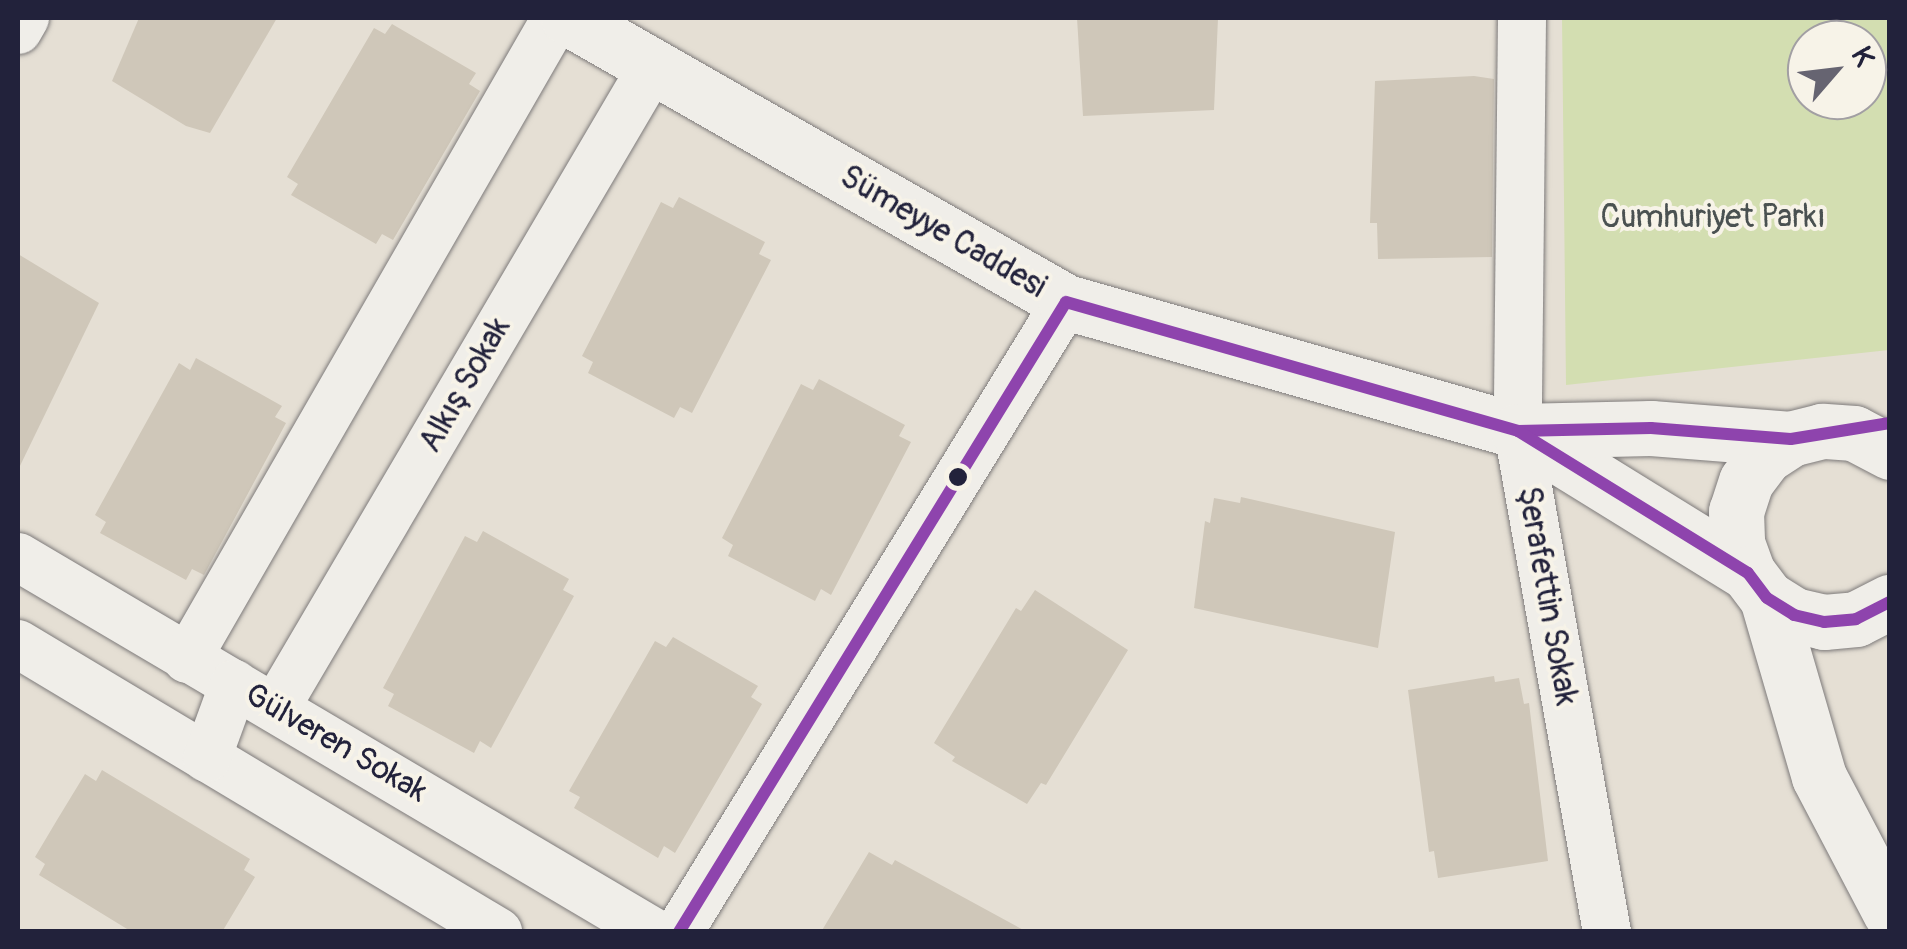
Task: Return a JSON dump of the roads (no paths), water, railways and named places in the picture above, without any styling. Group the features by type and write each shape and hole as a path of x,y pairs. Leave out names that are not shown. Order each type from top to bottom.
{"street":[{"path":"18,30 25,18"},
{"path":"187,658 556,18"},
{"name":"Sümeyye Caddesi","path":"568,18 1066,302 1518,430 1651,428 1792,439 1822,430 1878,436"},
{"name":"Şerafettin Sokak","path":"1522,18 1518,430 1606,932"},
{"name":"Alkış Sokak","path":"276,706 654,64"},
{"path":"679,932 1066,302"},
{"name":"Sümeyye Caddesi","path":"1518,430 1757,586 1824,622 1856,619 1890,602"},
{"path":"1792,439 1765,456 1746,481 1736,511 1736,543 1757,586 1819,777 1890,912"},
{"name":"Gülveren Sokak","path":"18,557 653,932"},
{"path":"18,644 498,932"},
{"path":"207,758 234,684"}],"park label":[{"name":"Cumhuriyet Parkı","path":"1713,217"}]}
